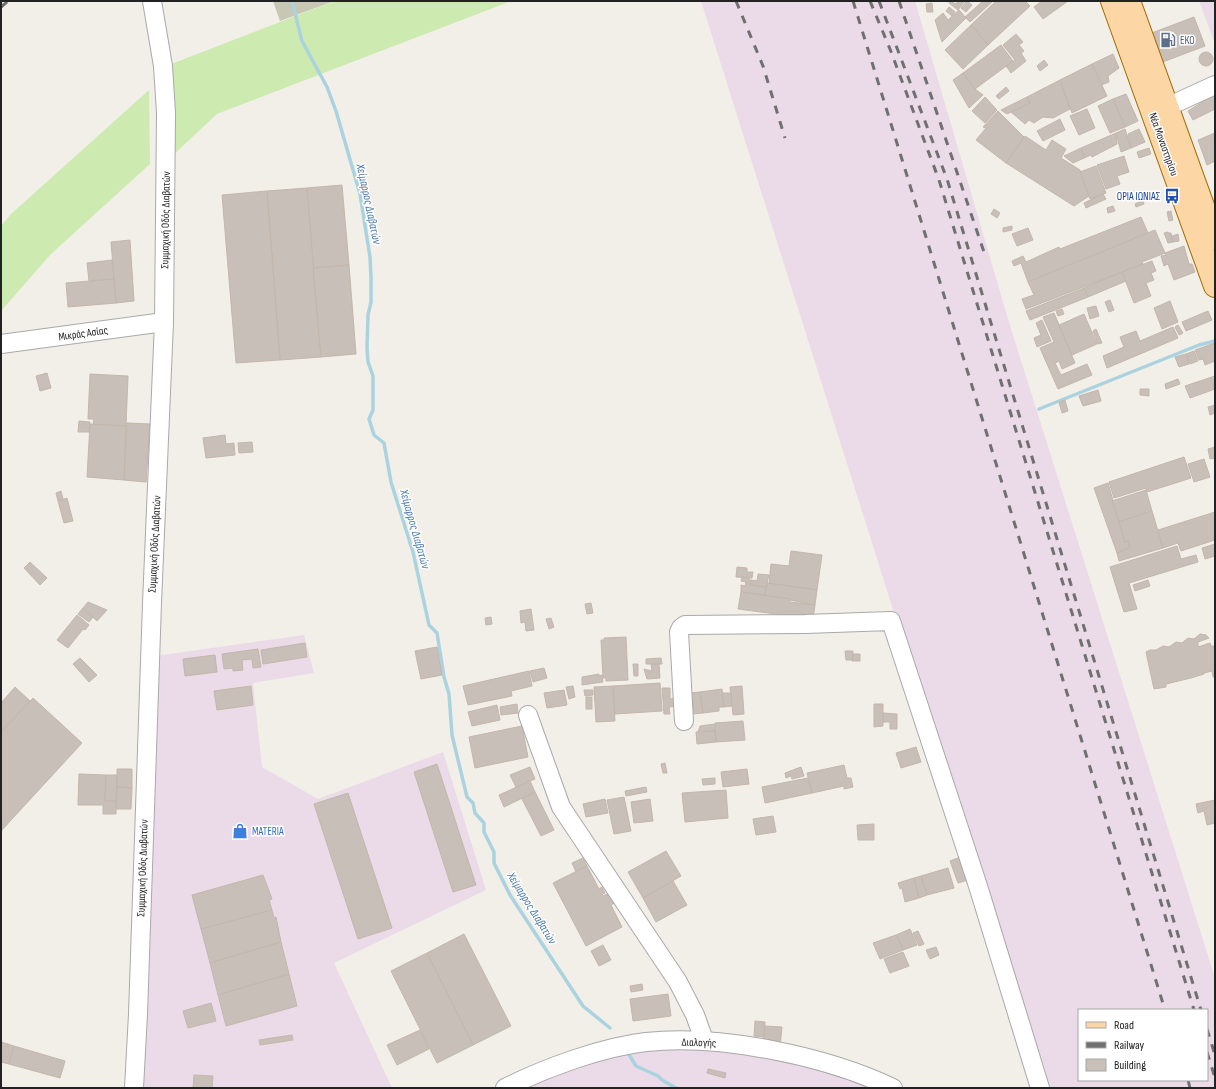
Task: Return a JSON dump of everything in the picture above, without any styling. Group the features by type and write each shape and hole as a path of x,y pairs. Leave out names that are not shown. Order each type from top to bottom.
{"main road":[{"name":"Νέα Μοναστηρίου","path":"1112,1 1215,286"},
{"name":"Νέα Μοναστηρίου","path":"1129,1 1215,239"}],"street":[{"name":"Συμμαχική Οδός Διαβατών","path":"134,1088 164,322 166,164 163,66 152,1"},
{"path":"1167,107 1215,85"},
{"name":"Μικράς Ασίας","path":"1,344 164,322"},
{"path":"684,721 679,632 685,625 805,624 892,621 978,886 1040,1088"},
{"path":"528,715 561,807 678,982 695,1015 704,1040"},
{"name":"Διαλογής","path":"505,1088 583,1057 631,1045 662,1041 704,1040 735,1044 795,1056 859,1073 893,1088"}],"shaded area":[{"path":"273,1 334,1 280,21"},
{"path":"701,1 915,1 1008,319 1215,978 1215,1088 1050,1088 985,901"},
{"path":"1199,1 1215,1 1215,44"},
{"path":"304,635 314,673 253,683 262,767 318,799 443,752 486,890 334,963 392,1088 141,1088 151,924 155,656"},
{"path":"670,1048 709,1048 797,1062 878,1088 526,1088 577,1067 608,1058"}],"green space":[{"path":"334,1 511,1 217,114 171,157 166,66"},
{"path":"149,90 150,164 51,254 1,311 1,226 11,214"}],"building":[{"path":"950,1 956,4 958,1 965,1 958,10 949,3"},
{"path":"967,1 972,5 966,12 961,8"},
{"path":"983,1 993,1 970,22 965,17"},
{"path":"996,1 1025,1 1030,6 988,45 971,25"},
{"path":"1042,1 1068,1 1043,19 1034,7"},
{"path":"932,3 933,12 927,12 926,4"},
{"path":"949,7 955,12 952,16 946,11"},
{"path":"959,10 966,18 942,42 935,20 943,13 948,20"},
{"path":"1194,17 1205,46 1160,63 1149,34"},
{"path":"971,25 988,45 963,69 945,50"},
{"path":"1016,34 1023,42 1019,45 1024,51 1021,53 1026,61 1011,73 1006,66 1015,60 1003,45"},
{"path":"1001,45 1013,61 975,89 963,73"},
{"path":"1203,52 1209,52 1213,56 1213,62 1209,66 1203,66 1199,62 1199,56"},
{"path":"1113,54 1119,68 1108,76 1109,82 1101,85 1092,64"},
{"path":"1044,60 1048,65 1040,71 1037,66"},
{"path":"1092,64 1107,96 1072,113 1060,80"},
{"path":"963,73 975,89 983,95 969,108 953,80"},
{"path":"1060,80 1070,109 1053,118 1043,117 1034,123 1029,120 1025,124 1011,112 1030,103 1027,97"},
{"path":"1006,87 1009,91 999,99 996,96"},
{"path":"1126,94 1138,121 1125,127 1113,99"},
{"path":"1215,94 1215,109 1193,120 1188,111"},
{"path":"985,97 997,110 985,123 972,111"},
{"path":"1027,97 1030,103 1007,114 1001,110"},
{"path":"1113,99 1125,127 1110,133 1098,106"},
{"path":"1087,109 1095,128 1079,135 1070,116"},
{"path":"998,111 1024,137 1006,163 976,140 986,128 983,127"},
{"path":"1060,119 1065,130 1043,141 1037,131"},
{"path":"1125,129 1131,148 1121,152 1116,133"},
{"path":"1139,129 1145,142 1131,148 1128,134"},
{"path":"1116,133 1117,144 1092,157 1091,155 1084,158 1081,148"},
{"path":"1215,133 1215,161 1207,165 1198,140"},
{"path":"1025,136 1046,150 1052,140 1066,149 1061,158 1080,170 1089,196 1074,206 1006,163"},
{"path":"1081,148 1084,158 1073,163 1064,156"},
{"path":"1149,148 1151,154 1139,158 1137,152"},
{"path":"1124,156 1129,172 1117,176 1120,184 1106,189 1097,165"},
{"path":"1096,166 1106,193 1090,199 1080,172"},
{"path":"342,185 349,265 313,268 307,188"},
{"path":"307,188 321,357 280,360 267,191"},
{"path":"267,191 280,360 236,363 222,195"},
{"path":"1103,194 1106,199 1086,208 1084,203"},
{"path":"1143,200 1144,204 1136,207 1135,204"},
{"path":"1113,206 1115,211 1108,213 1107,208"},
{"path":"994,209 1000,213 997,218 991,214"},
{"path":"1171,211 1173,220 1169,221 1167,212"},
{"path":"1141,217 1148,233 1028,282 1021,263 1014,266 1012,261 1023,256 1026,262 1059,247 1060,249"},
{"path":"1012,226 1012,230 1003,232 1003,228"},
{"path":"1028,228 1033,240 1017,246 1012,234"},
{"path":"1155,230 1165,253 1142,262 1143,264 1026,309 1022,299 1034,295 1028,282"},
{"path":"1164,233 1171,233 1173,242 1168,243"},
{"path":"1178,234 1179,241 1173,242 1172,236"},
{"path":"130,240 134,301 116,303 111,242"},
{"path":"1184,246 1189,264 1192,264 1195,272 1174,280 1168,264 1164,266 1161,256"},
{"path":"112,260 114,279 89,281 87,263"},
{"path":"1152,261 1156,271 1151,273 1154,280 1146,283 1151,296 1134,303 1122,272"},
{"path":"349,265 356,354 321,357 313,268"},
{"path":"1122,272 1126,281 1088,297 1084,288"},
{"path":"114,279 116,303 68,307 66,283"},
{"path":"1084,288 1088,297 1030,320 1026,311"},
{"path":"1110,300 1114,310 1109,312 1105,302"},
{"path":"1170,301 1178,322 1162,329 1154,308"},
{"path":"1096,306 1099,316 1090,319 1087,308"},
{"path":"1062,309 1064,314 1058,316 1056,311"},
{"path":"1208,311 1212,320 1186,331 1182,322"},
{"path":"1054,313 1075,363 1062,369 1059,361 1055,363 1061,375 1087,364 1092,375 1058,389 1040,348 1054,342 1043,317"},
{"path":"1084,314 1097,344 1072,355 1059,325"},
{"path":"1042,320 1051,341 1037,347 1034,338 1041,335 1036,323"},
{"path":"1178,325 1183,333 1179,335 1175,327"},
{"path":"1173,327 1178,338 1107,368 1103,356 1124,347 1120,337 1136,331 1140,341"},
{"path":"1096,329 1102,343 1098,344 1093,331"},
{"path":"1215,343 1215,361 1205,365 1203,359 1199,360 1195,350"},
{"path":"1194,351 1198,361 1190,364 1186,354"},
{"path":"1186,354 1189,364 1179,367 1175,357"},
{"path":"47,373 51,388 40,391 36,376"},
{"path":"90,374 128,376 126,426 93,425 94,419 88,419"},
{"path":"1215,376 1215,389 1190,398 1185,386"},
{"path":"1178,379 1180,384 1166,389 1165,384"},
{"path":"1140,389 1149,389 1149,396 1140,395"},
{"path":"1098,390 1101,401 1083,406 1079,396"},
{"path":"1065,400 1068,411 1062,413 1059,402"},
{"path":"1215,405 1215,413 1210,415 1208,407"},
{"path":"79,421 90,422 89,432 78,432"},
{"path":"127,423 150,424 146,482 124,480"},
{"path":"90,424 126,426 124,480 87,477"},
{"path":"225,435 226,444 234,443 235,455 206,458 203,438"},
{"path":"252,442 253,452 239,453 238,443"},
{"path":"1215,447 1215,458 1210,459 1208,449"},
{"path":"1184,457 1191,478 1147,492 1146,488 1114,498 1109,482"},
{"path":"1204,459 1210,477 1194,482 1188,464"},
{"path":"1108,483 1125,542 1128,541 1130,548 1117,553 1094,488"},
{"path":"1146,490 1152,511 1119,522 1112,501"},
{"path":"61,491 63,499 58,501 56,493"},
{"path":"67,498 73,521 64,523 58,501"},
{"path":"1152,511 1163,548 1119,561 1117,553 1130,548 1128,541 1125,542 1119,522"},
{"path":"1215,512 1215,540 1181,551 1178,543 1163,548 1158,530"},
{"path":"1215,544 1215,556 1205,559 1202,548"},
{"path":"1177,546 1181,559 1196,555 1198,562 1129,583 1137,609 1124,612 1110,567"},
{"path":"791,551 822,555 817,590 769,583 771,564 789,566"},
{"path":"30,562 47,578 40,585 24,568"},
{"path":"737,567 747,568 747,572 753,572 752,578 736,577"},
{"path":"758,574 769,575 766,587 750,585 751,580 757,581"},
{"path":"742,577 749,578 749,580 751,580 750,585 766,587 765,595 741,592 741,585 745,586 746,582 741,581"},
{"path":"1148,580 1150,586 1135,591 1133,585"},
{"path":"767,583 817,590 815,605 765,595"},
{"path":"741,592 790,599 790,602 815,605 813,619 738,609"},
{"path":"88,602 107,610 97,621 83,608"},
{"path":"591,603 593,613 587,614 585,604"},
{"path":"83,608 93,617 89,622 78,614"},
{"path":"531,609 534,630 526,631 525,622 521,623 520,611"},
{"path":"77,615 89,625 85,630 83,629 68,648 57,640"},
{"path":"491,617 492,624 486,625 485,618"},
{"path":"551,618 554,627 549,629 546,619"},
{"path":"1200,634 1206,635 1209,638 1198,642 1198,647 1210,643 1211,646 1215,646 1215,677 1213,677 1212,671 1166,684 1166,687 1154,689 1146,652 1156,650 1163,646 1169,647 1176,642 1182,643 1188,638 1194,639"},
{"path":"626,637 628,680 606,681 606,678 603,678 601,640 604,640 604,638"},
{"path":"305,643 307,657 263,664 261,650"},
{"path":"437,647 442,675 421,679 415,651"},
{"path":"258,649 261,667 253,668 252,659 242,660 243,670 233,671 233,668 224,669 222,654"},
{"path":"845,651 853,651 853,660 846,660"},
{"path":"853,654 860,654 860,661 852,661"},
{"path":"215,655 217,672 185,676 183,659"},
{"path":"80,658 97,675 89,682 73,664"},
{"path":"661,658 662,664 646,664 646,659"},
{"path":"633,664 638,664 638,676 634,676"},
{"path":"651,664 659,664 660,678 647,679 644,669 652,671"},
{"path":"544,668 547,678 533,682 530,671"},
{"path":"529,671 532,686 511,691 512,696 468,705 463,686"},
{"path":"599,674 599,676 602,675 603,682 582,685 582,677"},
{"path":"660,683 662,711 615,714 613,686"},
{"path":"251,686 253,705 217,710 214,691"},
{"path":"573,686 575,697 569,699 566,687"},
{"path":"613,686 615,721 596,722 594,687"},
{"path":"742,686 744,714 733,715 730,687"},
{"path":"15,687 30,701 1,732 1,703"},
{"path":"662,688 670,688 670,699 679,698 679,706 669,707 670,714 664,714"},
{"path":"722,689 724,707 719,707 719,711 703,713 700,692"},
{"path":"564,690 567,705 547,708 544,693"},
{"path":"584,690 593,690 593,695 585,696"},
{"path":"700,692 703,713 692,714 689,693"},
{"path":"722,693 731,693 732,706 724,707"},
{"path":"586,697 592,697 592,709 586,709"},
{"path":"33,698 82,743 1,831 1,732"},
{"path":"517,704 518,713 501,715 500,707"},
{"path":"874,704 883,704 883,726 874,727"},
{"path":"497,705 500,720 472,726 468,712"},
{"path":"883,713 897,714 897,729 890,729 890,722 883,722"},
{"path":"743,721 745,740 716,742 715,723"},
{"path":"715,724 715,731 698,732 700,726"},
{"path":"522,726 528,757 475,768 469,737"},
{"path":"715,731 716,742 697,744 696,732"},
{"path":"916,747 921,762 901,768 896,753"},
{"path":"665,763 667,773 663,773 661,764"},
{"path":"437,764 476,885 453,892 414,772"},
{"path":"844,765 847,778 851,778 853,787 844,789 844,786 812,793 807,773"},
{"path":"530,767 535,779 516,787 510,775"},
{"path":"801,767 804,776 792,779 791,776 786,778 785,773"},
{"path":"117,769 132,769 132,788 117,787"},
{"path":"747,769 749,784 723,787 721,772"},
{"path":"79,774 106,775 105,801 116,801 116,814 103,814 103,805 78,805"},
{"path":"106,775 117,775 116,801 105,801"},
{"path":"715,778 715,784 703,785 702,779"},
{"path":"808,778 812,793 765,803 762,787"},
{"path":"530,781 535,792 504,807 499,795"},
{"path":"117,787 132,788 131,809 116,809"},
{"path":"646,787 647,792 626,796 625,791"},
{"path":"726,790 728,818 685,822 682,793"},
{"path":"535,792 554,830 541,836 522,799"},
{"path":"348,793 392,928 358,939 314,804"},
{"path":"624,797 631,831 614,834 607,800"},
{"path":"605,799 608,813 586,817 583,804"},
{"path":"650,799 653,821 634,823 631,802"},
{"path":"1215,800 1215,823 1207,825 1204,811 1198,813 1196,804"},
{"path":"773,816 776,832 756,835 753,819"},
{"path":"874,824 874,840 858,840 857,825"},
{"path":"666,851 681,876 643,898 628,872"},
{"path":"963,856 971,879 958,883 950,861"},
{"path":"583,858 587,866 576,872 572,863"},
{"path":"587,866 599,889 602,887 605,893 602,894 603,896 611,892 616,902 611,905 622,927 586,946 553,883"},
{"path":"948,868 954,888 927,895 921,876"},
{"path":"263,875 272,899 269,900 272,910 201,929 192,895"},
{"path":"921,876 927,895 919,898 914,878"},
{"path":"914,878 919,898 905,902 902,888 900,889 898,883"},
{"path":"673,881 687,905 656,922 643,898"},
{"path":"272,910 274,918 276,917 281,942 210,963 201,929"},
{"path":"910,929 917,945 903,950 896,935"},
{"path":"918,931 924,944 919,946 913,933"},
{"path":"464,934 511,1026 473,1045 427,953"},
{"path":"896,935 903,950 880,959 873,943"},
{"path":"281,942 289,974 218,995 210,963"},
{"path":"603,945 611,960 599,966 591,951"},
{"path":"936,947 939,955 930,959 926,950"},
{"path":"903,952 909,966 890,973 884,959"},
{"path":"427,953 473,1045 437,1063 391,971"},
{"path":"289,974 297,1006 226,1026 218,995"},
{"path":"642,984 643,990 631,992 630,986"},
{"path":"668,994 671,1016 633,1021 630,999"},
{"path":"211,1003 216,1021 188,1028 183,1011"},
{"path":"755,1021 765,1022 764,1037 754,1036"},
{"path":"765,1026 782,1027 780,1047 763,1045"},
{"path":"420,1030 429,1049 397,1065 387,1045"},
{"path":"292,1035 293,1040 260,1045 259,1040"},
{"path":"1,1042 14,1046 9,1064 1,1062"},
{"path":"14,1046 65,1061 60,1078 9,1064"},
{"path":"708,1069 726,1073 725,1078 707,1073"},
{"path":"194,1075 213,1076 212,1088 193,1088"}],"waterway":[{"name":"Χείμαρρος Διαβατών","path":"292,1 302,41 327,87 336,111 360,194 370,257 371,278 371,302 368,315 367,348 368,362 373,376 373,410 369,419 374,435 384,443 391,482 413,552 429,625 437,633 444,677 449,694 452,735 467,797 473,803 475,813 484,823 484,832 494,852 494,863 510,895 583,1006 610,1028"},
{"path":"1039,409 1199,345 1215,341"},
{"name":"Χείμαρρος Διαβατών","path":"628,1053 636,1066 658,1076 676,1088"}],"railway":[{"path":"1,7 8,1"},
{"path":"736,1 763,66 785,138"},
{"path":"853,1 1165,1009"},
{"path":"870,1 890,49 939,180 1194,1009"},
{"path":"879,1 947,179 1201,1009"},
{"path":"899,1 985,255"},
{"path":"1208,1032 1215,1055"},
{"path":"1208,1055 1215,1078"},
{"path":"1188,1081 1190,1088"}],"place":[{"name":"EKO","path":"1168,40"},
{"name":"ΟΡΙΑ ΙΩΝΙΑΣ","path":"1172,196"},
{"name":"MATERIA","path":"240,831"}]}
